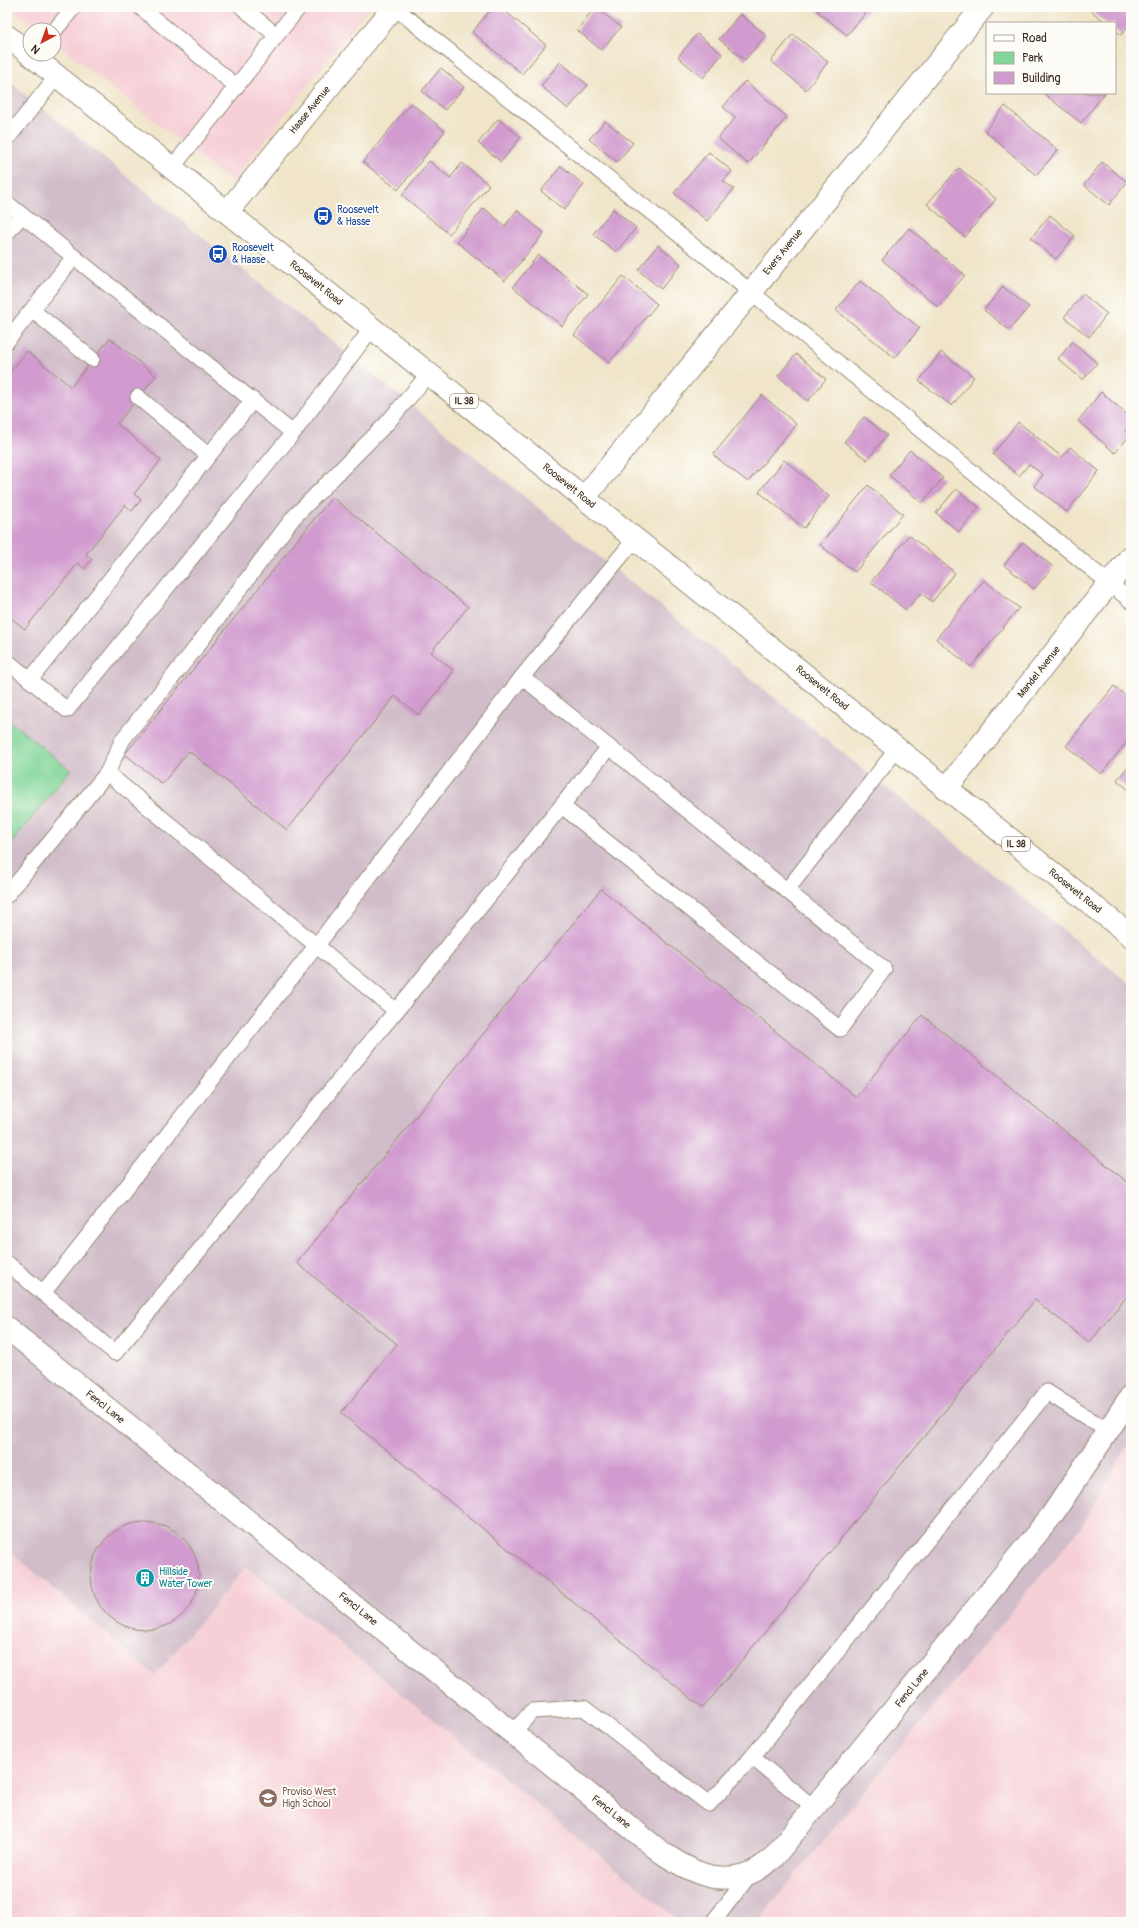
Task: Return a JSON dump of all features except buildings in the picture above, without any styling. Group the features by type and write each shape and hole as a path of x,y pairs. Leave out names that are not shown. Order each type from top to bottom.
{"street":[{"name":"Haase Avenue","path":"227,212 394,7"},
{"name":"Evers Avenue","path":"584,498 983,7"},
{"name":"Roosevelt Road","path":"7,36 22,47"},
{"name":"Roosevelt Road","path":"41,62 1131,936"},
{"name":"Mandel Avenue","path":"947,788 1131,556"},
{"name":"Fencl Lane","path":"7,1328 662,1852 684,1867 708,1878 731,1878 751,1873 774,1858 1052,1515 1131,1396"}],"lane":[{"path":"62,22 74,7"},
{"path":"140,7 236,86"},
{"path":"242,7 276,35"},
{"path":"172,168 299,7"},
{"path":"394,7 751,292 1131,601"},
{"path":"7,139 57,76"},
{"path":"7,203 293,433"},
{"path":"7,233 22,215"},
{"path":"7,341 74,257"},
{"path":"32,310 92,360"},
{"path":"7,661 67,710 293,433 372,328"},
{"path":"7,895 107,773 122,739 191,654 292,518 387,422 429,374"},
{"path":"138,397 208,456"},
{"path":"30,680 253,400"},
{"path":"43,1293 317,945 522,677 635,538"},
{"path":"522,677 884,969 840,1029 562,806"},
{"path":"7,1263 115,1352 396,1011 609,746"},
{"path":"786,890 897,748"},
{"path":"107,773 396,1011"},
{"path":"513,1733 532,1711 584,1708 709,1804 752,1757 1047,1392 1108,1431"},
{"path":"752,1757 814,1808"},
{"path":"713,1922 751,1873"}],"shaded area":[{"path":"10,7 369,7 232,183 62,48 62,22 29,22"},
{"path":"7,80 1131,985 1131,1439 1081,1527 757,1922 681,1922 246,1567 155,1675 7,1549 7,849 70,770 7,719"},
{"path":"1131,1439 1131,1922 757,1922 1081,1527"},
{"name":"Proviso West High School","path":"7,1549 155,1675 246,1567 681,1922 7,1922"}],"green space":[{"path":"7,719 70,770 7,849"}],"place":[{"name":"Roosevelt & Hasse","path":"323,216"},
{"name":"Roosevelt & Haase","path":"218,254"},
{"name":"Hillside Water Tower","path":"145,1578"},
{"name":"Proviso West High School","path":"268,1798"}]}
